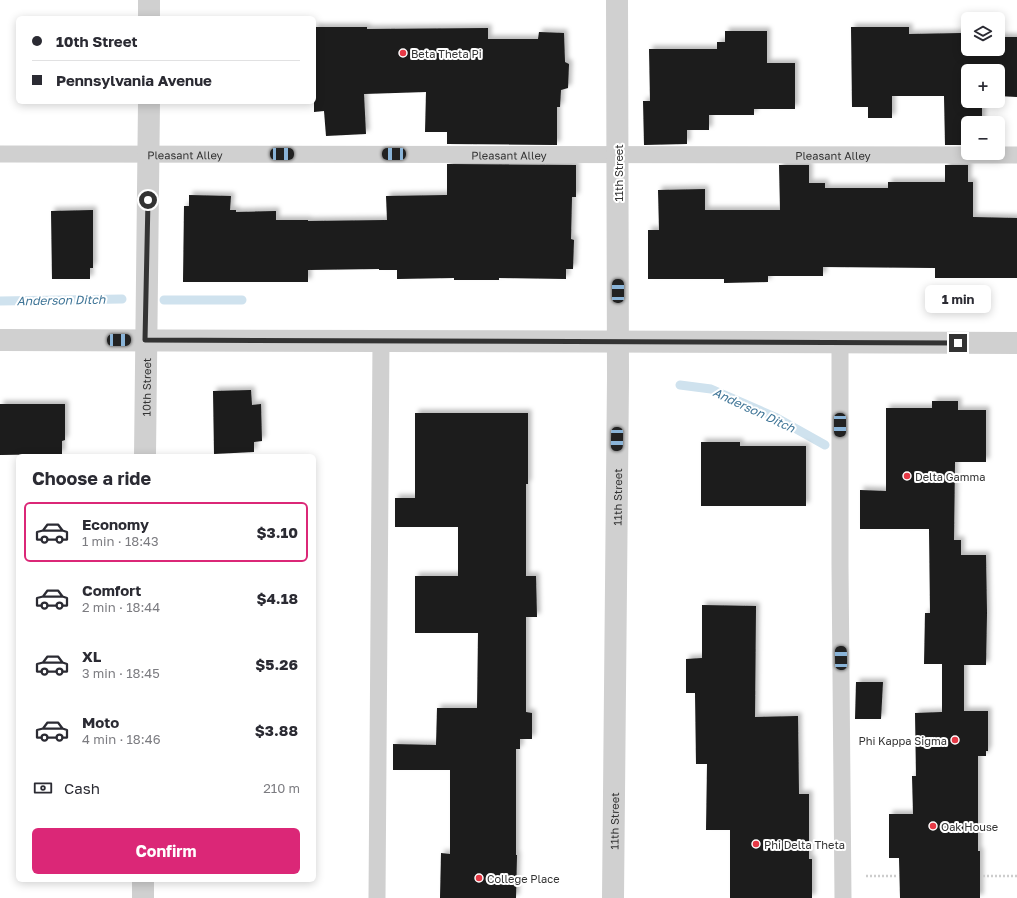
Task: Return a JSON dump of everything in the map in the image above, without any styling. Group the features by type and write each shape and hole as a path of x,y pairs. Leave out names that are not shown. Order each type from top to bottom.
{"street":[{"path":"149,0 149,16"},
{"name":"11th Street","path":"613,898 618,342 617,0"},
{"name":"10th Street","path":"144,454 149,104"},
{"path":"0,340 1017,343"},
{"path":"142,898 143,882"}],"lane":[{"name":"Pleasant Alley","path":"0,154 1017,155"},
{"path":"377,898 381,340"},
{"path":"840,343 843,898"}],"path":[{"path":"843,876 896,876"},
{"path":"983,876 1017,876"}],"building":[{"path":"316,27 367,27 367,29 488,28 488,39 538,39 539,32 564,33 565,62 569,64 568,88 561,90 560,107 557,107 557,145 447,144 447,132 425,132 426,92 364,94 366,134 326,136 324,111 314,112 314,104 316,104"},
{"path":"851,27 909,27 909,34 961,33 961,56 1005,56 1005,37 1017,37 1017,97 1005,96 1005,64 961,64 961,108 982,108 982,116 961,116 961,145 945,145 944,96 892,96 892,118 868,118 868,107 852,107"},
{"path":"725,31 767,31 767,63 795,63 795,109 754,109 754,115 709,115 709,130 687,130 687,144 644,145 643,101 650,101 649,49 717,49 717,42 725,42"},
{"path":"447,164 576,165 576,197 572,197 571,239 574,240 573,269 566,269 566,279 397,279 397,270 379,269 308,270 308,282 183,282 184,206 189,206 189,195 231,196 230,210 236,210 236,212 276,211 276,220 387,220 386,196 447,195"},
{"path":"779,165 809,165 809,183 825,183 825,188 888,188 888,182 945,182 945,165 968,165 968,182 973,182 973,217 1017,218 1017,278 935,278 935,268 823,267 823,276 768,276 768,282 724,283 724,279 648,279 648,230 659,230 658,190 705,189 705,210 780,210"},
{"path":"93,210 93,268 90,268 90,279 52,279 51,211"},
{"path":"251,390 252,405 261,404 262,441 254,442 254,452 214,454 213,391"},
{"path":"932,401 958,401 958,410 986,410 986,462 955,462 954,540 961,540 961,555 986,555 986,665 964,665 964,711 988,711 988,751 986,751 986,756 978,756 978,851 980,851 980,898 900,898 899,858 889,858 889,814 913,814 912,776 916,776 915,713 942,712 942,664 924,664 925,613 930,613 929,529 860,529 860,490 886,491 886,408 932,408"},
{"path":"0,404 65,404 65,440 62,441 62,454 0,455"},
{"path":"415,413 528,413 526,576 536,576 537,617 526,617 526,712 532,713 532,739 520,739 520,749 516,749 516,898 440,898 441,853 450,854 450,770 393,770 393,744 436,745 437,708 477,708 478,633 415,633 415,576 458,576 458,527 395,527 395,498 415,498"},
{"path":"701,442 740,442 740,446 806,446 806,506 701,506"},
{"path":"702,605 756,606 755,717 798,716 799,794 809,794 809,859 812,859 812,898 730,898 730,830 706,830 707,764 696,764 695,693 686,693 686,659 702,658"},
{"path":"856,682 883,682 881,719 855,719"}],"waterway":[{"name":"Anderson Ditch","path":"0,301 122,299"},
{"name":"Anderson Ditch","path":"164,300 242,300"},
{"name":"Anderson Ditch","path":"680,385 711,389 775,417 825,445"}],"place":[{"name":"Beta Theta Pi","path":"403,53"},
{"name":"Delta Gamma","path":"907,476"},
{"name":"Phi Kappa Sigma","path":"955,740"},
{"name":"Oak House","path":"933,826"},
{"name":"Phi Delta Theta","path":"756,844"},
{"name":"College Place","path":"479,878"}],"route":[{"path":"148,200 145,340 958,343"}]}
